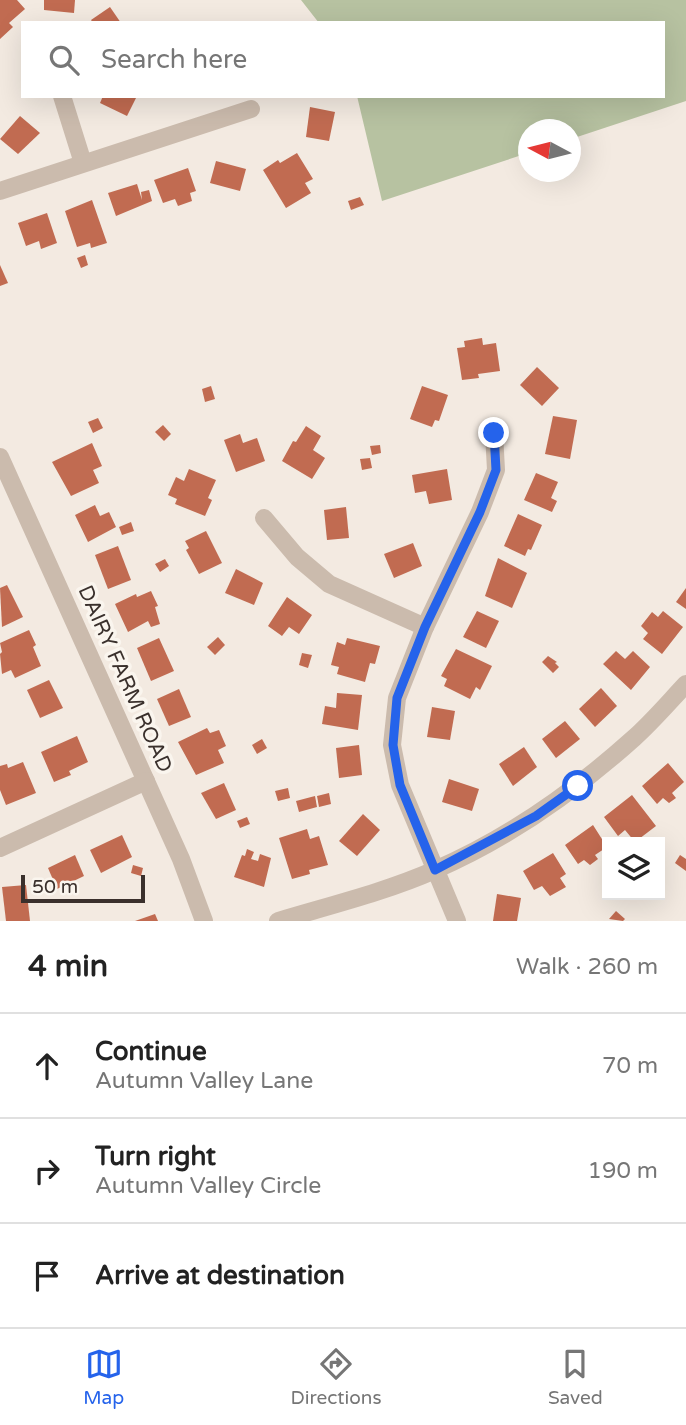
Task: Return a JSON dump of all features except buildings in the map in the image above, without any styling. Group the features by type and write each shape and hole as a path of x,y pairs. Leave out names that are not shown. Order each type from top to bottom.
{"street":[{"path":"63,98 83,163"},
{"path":"0,191 251,109"},
{"path":"457,921 400,785 393,745 397,698 425,627 480,512 496,470 494,433"},
{"name":"DAIRY FARM ROAD","path":"0,457 181,859 204,921"},
{"path":"264,518 297,557 329,584 425,627"},
{"path":"278,921 379,891 435,870 536,816 578,786 636,737 686,684"},
{"path":"0,848 146,781"}],"green space":[{"path":"301,0 686,0 686,101 581,136 581,119 518,119 518,156 382,201 357,98 665,98 665,21 317,21"}],"route":[{"path":"494,433 496,470 480,512 425,627 397,698 393,745 400,785 435,870 536,816 578,786"}]}
